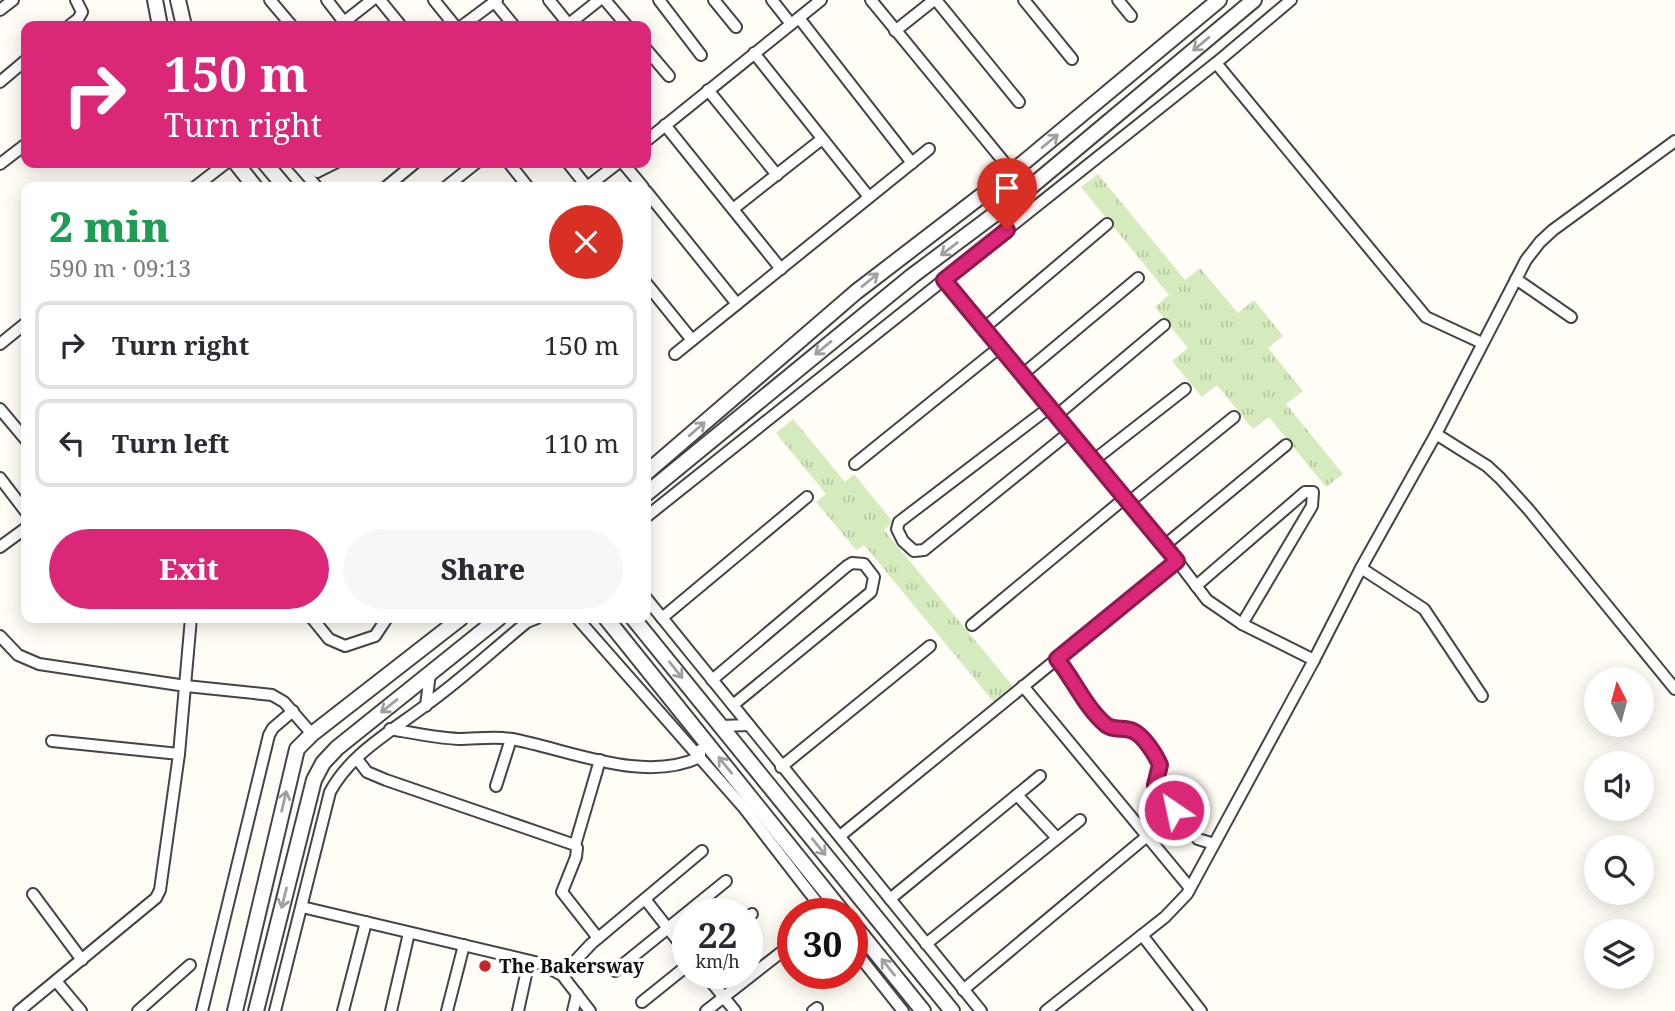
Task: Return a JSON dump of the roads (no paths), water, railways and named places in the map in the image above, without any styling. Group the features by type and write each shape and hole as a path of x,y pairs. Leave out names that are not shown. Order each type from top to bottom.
{"street":[{"path":"0,10 13,0"},
{"path":"75,21 81,16 81,8 76,0"},
{"path":"155,0 159,21"},
{"path":"178,0 183,21"},
{"path":"270,0 288,21"},
{"path":"327,0 339,21"},
{"path":"345,21 372,0"},
{"path":"380,0 397,21"},
{"path":"434,0 451,21"},
{"path":"549,0 567,21"},
{"path":"575,21 599,0"},
{"path":"604,0 623,21"},
{"path":"659,0 701,55"},
{"path":"714,0 736,27"},
{"path":"772,0 795,21 912,163"},
{"path":"651,137 821,0"},
{"path":"871,0 1027,190"},
{"path":"895,31 935,0 1019,102"},
{"path":"1024,0 1072,60"},
{"path":"1118,0 1131,16"},
{"path":"651,469 856,292 1011,173 1219,0"},
{"path":"651,490 912,276 1027,190 1254,0"},
{"path":"651,513 1216,63 1291,0"},
{"path":"469,21 495,1 510,21"},
{"path":"754,53 869,197"},
{"path":"651,55 669,76"},
{"path":"1216,63 1426,317 1482,343"},
{"path":"0,82 21,64"},
{"path":"708,90 777,175"},
{"path":"665,125 781,269"},
{"path":"733,209 822,139"},
{"path":"1046,1011 1165,917 1190,888 1361,568 1436,434 1516,279 1540,242 1675,141"},
{"path":"0,164 21,148"},
{"path":"675,354 929,149"},
{"path":"201,182 220,168"},
{"path":"240,168 251,182"},
{"path":"269,168 281,182"},
{"path":"300,168 313,182"},
{"path":"392,182 409,168"},
{"path":"452,182 470,168"},
{"path":"513,168 524,182"},
{"path":"572,168 583,182"},
{"path":"594,182 614,168"},
{"path":"625,168 638,182"},
{"path":"651,198 737,304"},
{"path":"984,328 1107,224"},
{"path":"1023,374 1138,278"},
{"path":"1516,279 1572,317"},
{"path":"944,280 1165,545 1207,600 1242,624 1314,660"},
{"path":"651,289 692,340"},
{"path":"1070,432 924,550 914,551 903,541 897,529 899,522 1053,411 1164,325"},
{"path":"0,344 21,329"},
{"path":"855,464 1000,346"},
{"path":"1094,460 1185,389"},
{"path":"0,409 21,434"},
{"path":"972,625 1234,417"},
{"path":"720,433 734,447"},
{"path":"1436,434 1487,466 1500,478 1675,689"},
{"path":"1165,545 1286,445"},
{"path":"0,478 21,505"},
{"path":"1196,586 1306,492 1313,492 1312,506 1242,624"},
{"path":"662,618 807,497"},
{"path":"0,547 21,532"},
{"path":"840,836 1177,561"},
{"path":"712,680 847,566 852,563 864,564 874,577 871,592 733,705"},
{"path":"1361,568 1424,609 1482,696"},
{"path":"651,604 981,1011"},
{"path":"19,1011 156,898 160,890 179,754 191,623"},
{"path":"316,623 329,639 345,646 367,641 375,636 384,623"},
{"path":"235,1011 295,755 312,734 455,623"},
{"path":"256,1011 314,780 323,763 337,748 493,623"},
{"path":"275,1011 331,792 340,774 390,729 426,706 526,623"},
{"path":"580,623 744,808 814,898"},
{"path":"611,623 831,898"},
{"path":"637,623 952,1011"},
{"path":"0,636 18,655 39,664 186,686 272,695 284,702 312,734"},
{"path":"781,767 930,646"},
{"path":"1057,659 1072,677 1090,708 1108,727 1138,734 1159,761 1155,781 1157,788 1198,839 1214,844"},
{"path":"426,706 430,673"},
{"path":"1023,686 1190,888"},
{"path":"202,1011 269,735 293,711"},
{"path":"721,726 749,725"},
{"path":"390,729 434,737 511,739 625,764 669,767 684,765 700,757"},
{"path":"700,734 700,757"},
{"path":"496,786 511,739"},
{"path":"52,741 179,754"},
{"path":"357,759 367,772 386,780 575,845"},
{"path":"598,938 562,891 576,857 575,845 600,760"},
{"path":"890,900 1040,776"},
{"path":"1017,795 1057,838"},
{"path":"926,944 1080,820"},
{"path":"963,990 1146,837"},
{"path":"562,975 598,938 702,851"},
{"path":"615,971 726,881"},
{"path":"33,894 82,960"},
{"path":"645,899 672,933"},
{"path":"302,907 529,961 562,975 590,1011"},
{"path":"343,1011 366,922"},
{"path":"391,1011 409,933"},
{"path":"1142,935 1200,1011"},
{"path":"868,943 923,1011"},
{"path":"447,1011 464,946"},
{"path":"706,1011 777,956"},
{"path":"518,1011 529,961"},
{"path":"138,1011 190,965"},
{"path":"868,967 903,1011"},
{"path":"642,1002 672,978"},
{"path":"56,981 81,1011"},
{"path":"718,989 736,1011"},
{"path":"573,1011 577,995"}],"place":[{"name":"The Bakersway","path":"485,966"}]}
